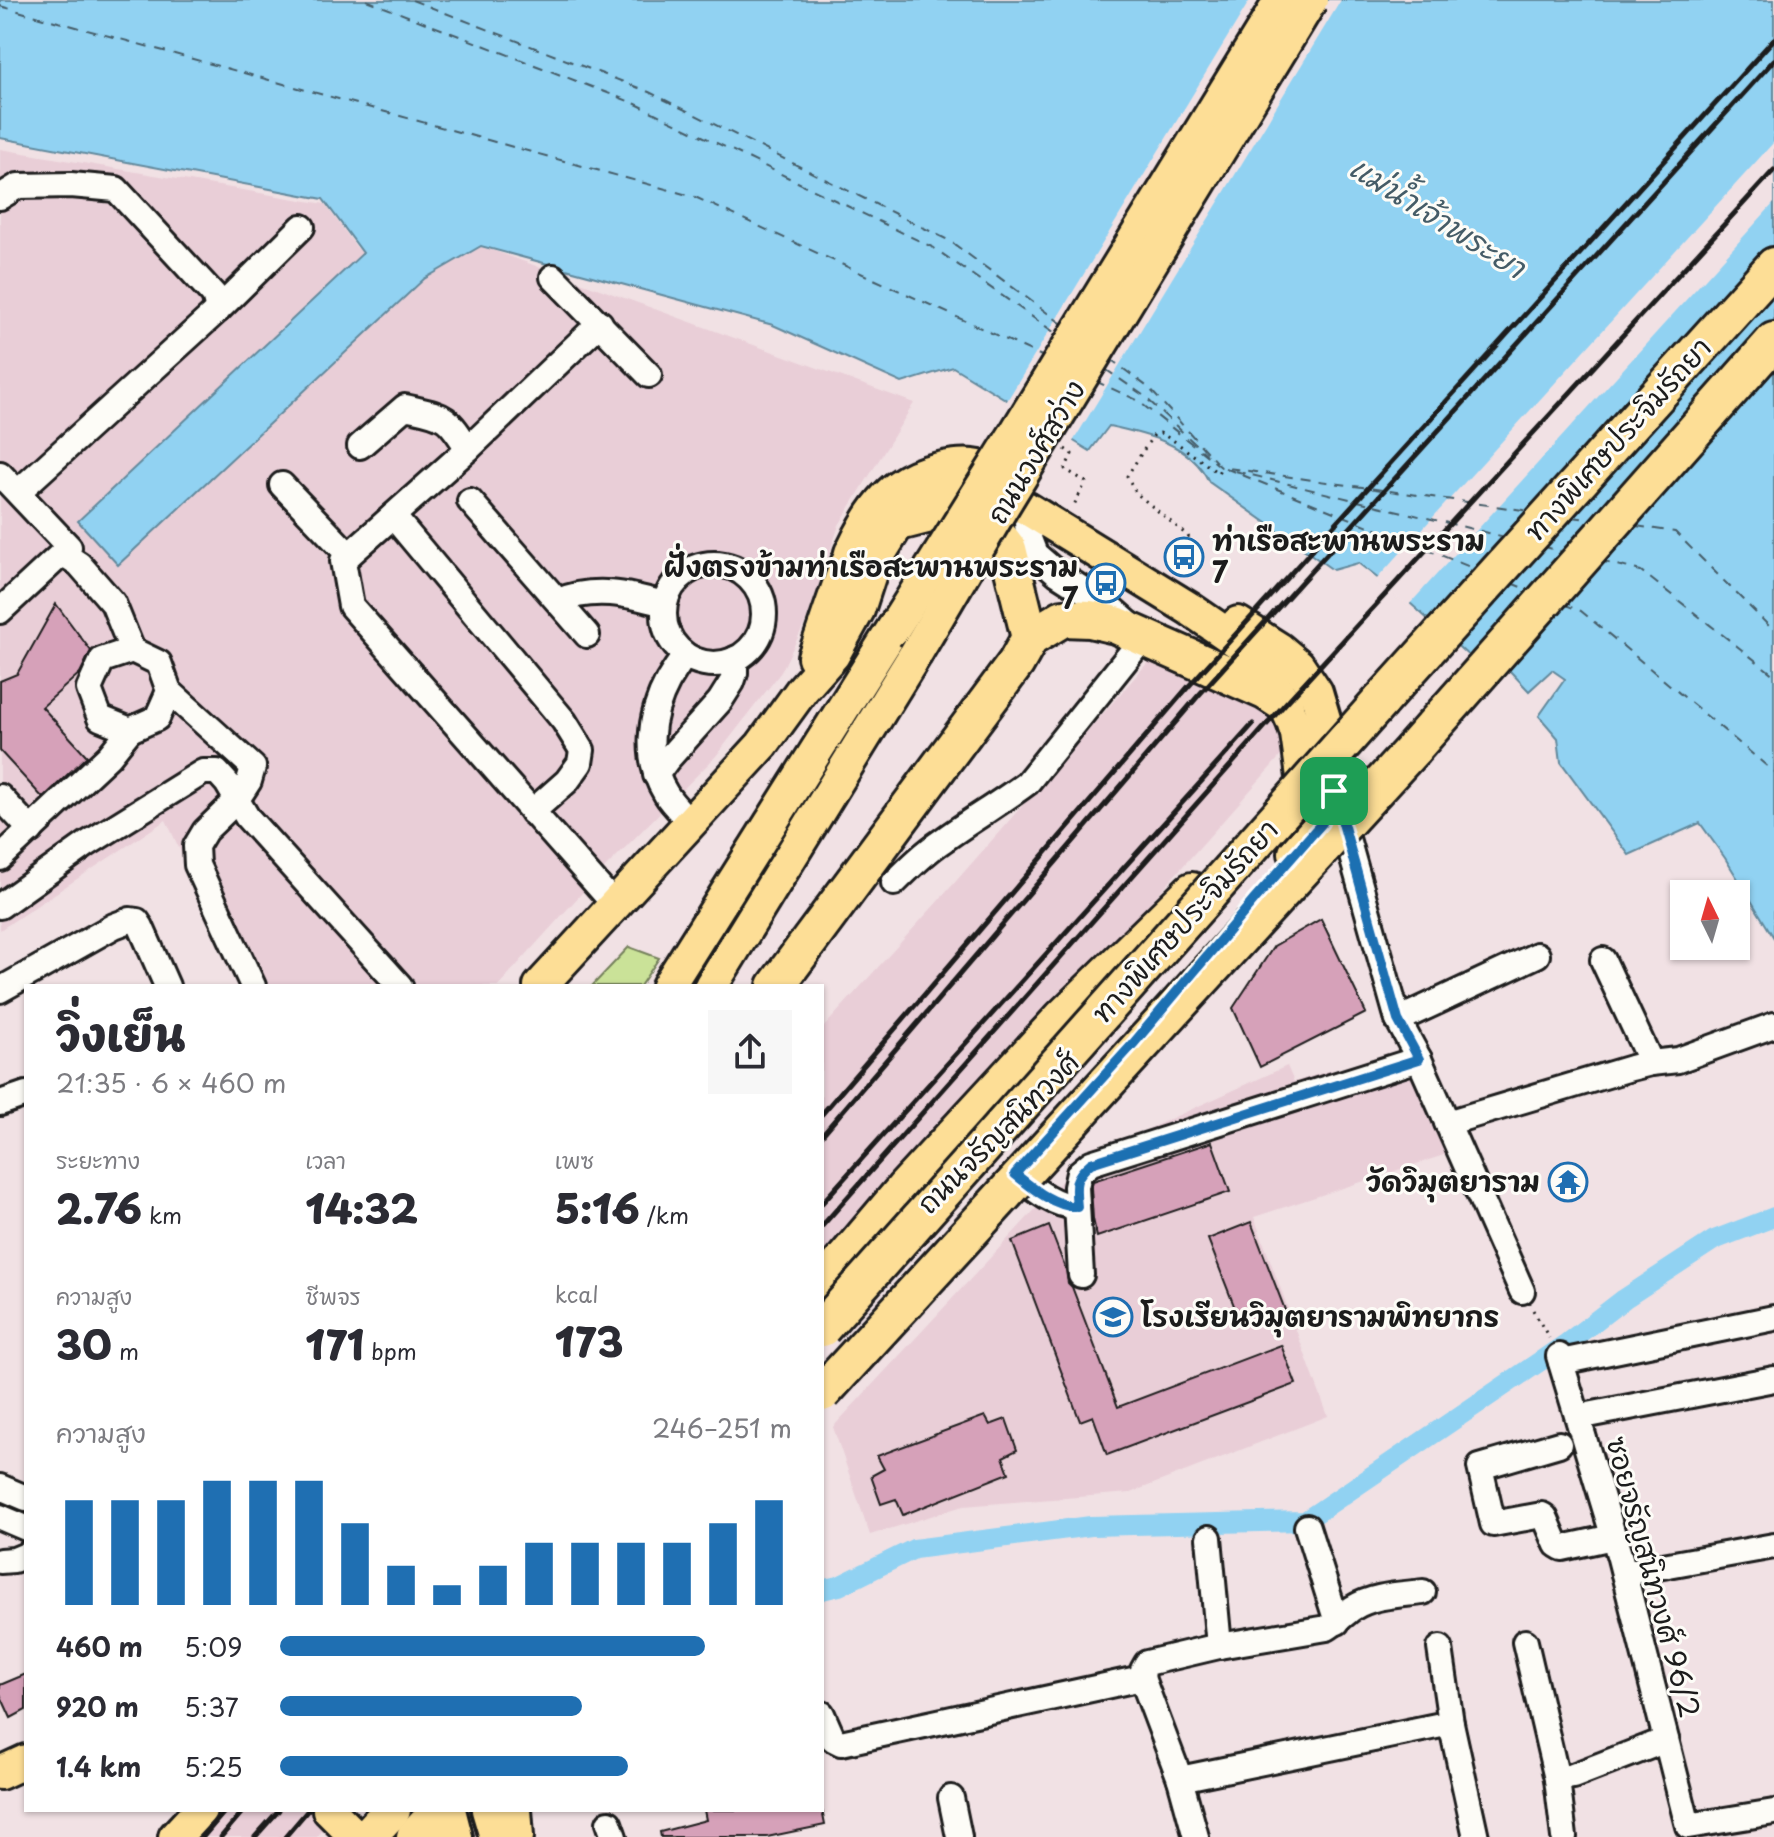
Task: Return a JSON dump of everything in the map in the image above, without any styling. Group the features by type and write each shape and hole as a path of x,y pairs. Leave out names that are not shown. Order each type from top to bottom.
{"highway":[{"name":"ทางพิเศษประจิมรัถยา","path":"824,1326 1774,266"},
{"name":"ทางพิเศษประจิมรัถยา","path":"824,1391 1413,749 1774,341"},
{"path":"853,553 876,533 899,522 959,509 981,513 1008,549 1030,638"},
{"path":"777,984 1016,663 1030,638 1063,618 1103,622 1144,637 1265,691 1285,704"},
{"path":"824,1284 904,1189 1062,1018 1214,870 1264,833"},
{"path":"347,1828 387,1812"},
{"path":"415,1837 438,1812"}],"main road":[{"name":"ถนนวงศ์สว่าง","path":"672,980 1015,434 1281,0"},
{"name":"ถนนวงศ์สว่าง","path":"712,984 1311,0"},
{"name":"ถนนจรัญสนิทวงศ์","path":"802,690 853,553 866,524 880,505 900,486 928,472 978,465 1075,518 1279,649 1298,665 1316,692 1327,729 1334,791 1322,823 1133,1044 1015,1174 946,1268 824,1402"},
{"name":"ถนนจรัญสนิทวงศ์","path":"542,984 762,745 802,690 833,655 858,610 873,564 899,522 913,506 931,496 955,491 987,492 1026,508 1190,609 1238,642 1264,668 1285,704 1297,734 1304,784 1296,809 1229,894 996,1140 900,1231 824,1316"},
{"path":"0,1773 24,1762"},
{"path":"175,1837 198,1812"},
{"path":"401,1812 415,1837"},
{"path":"450,1812 456,1837"},
{"path":"489,1812 496,1837"},
{"path":"515,1812 517,1837"}],"street":[{"path":"0,197 18,186 71,185 116,189 214,295 218,310"},
{"path":"18,492 218,310 302,227"},
{"path":"553,277 649,375"},
{"path":"600,323 468,449 343,561 351,606 615,905"},
{"path":"360,446 405,407 441,415 454,426 468,449"},
{"path":"0,474 69,547 0,611"},
{"path":"282,485 349,555"},
{"path":"470,501 587,635"},
{"path":"894,883 942,840 1027,783 1144,637 1110,607 1057,573 1035,554 1028,536 1026,508"},
{"path":"393,516 564,721 582,750 580,763 567,781 532,812"},
{"path":"62,553 79,564 113,603 132,650 159,663 169,691 253,767 249,781 236,801 205,831 196,846 197,865 252,984"},
{"path":"719,564 745,574 754,584 764,607 761,632 754,643 746,653 722,663 710,664 686,656 675,646 663,619 669,590 678,578 697,566 719,564"},
{"path":"558,601 582,594 609,592 630,594 664,604"},
{"path":"130,730 100,718 89,689 102,660 132,650"},
{"path":"686,656 679,662 660,696 651,729 656,775 667,796 690,822"},
{"path":"656,775 720,701 732,682 735,659"},
{"path":"0,858 109,756 130,730 157,718 169,691"},
{"path":"0,906 87,844 203,772 217,772 247,817 398,984"},
{"path":"1334,791 1398,1020 1419,1059 1522,1291"},
{"path":"0,797 31,830"},
{"path":"0,990 130,920 137,921 141,927 166,984"},
{"path":"1398,1020 1537,955"},
{"path":"1603,960 1651,1063"},
{"path":"1447,1123 1651,1063 1678,1060 1774,1025"},
{"path":"1081,1275 1076,1187 1079,1173 1091,1163 1419,1059"},
{"path":"0,1103 24,1095"},
{"path":"1015,1174 1046,1199 1077,1207"},
{"path":"1560,1359 1774,1318"},
{"name":"ซอยจรัญสนิทวงศ์ 96/2","path":"1557,1779 1573,1776 1666,1740 1624,1573 1560,1359"},
{"path":"1578,1417 1774,1379"},
{"path":"1559,1444 1480,1467 1493,1524 1542,1515 1557,1545 1562,1548 1613,1537"},
{"path":"0,1487 24,1497"},
{"path":"0,1517 24,1527"},
{"path":"1307,1527 1337,1622"},
{"path":"1209,1538 1219,1646"},
{"path":"1624,1573 1774,1546"},
{"path":"1196,1837 1180,1779 1142,1678 1147,1663 1219,1646 1327,1628 1365,1602 1423,1592"},
{"path":"1525,1642 1557,1779 1564,1837"},
{"path":"1440,1648 1451,1723 1476,1837"},
{"path":"824,1719 833,1739 841,1743 1142,1678"},
{"path":"1180,1779 1451,1723"},
{"path":"1666,1740 1688,1826 1774,1812"},
{"path":"951,1798 959,1837"}],"path":[{"path":"1187,561 1191,542 1188,536 1136,493 1127,476 1152,437 1160,433 1218,473 1221,467"},
{"path":"1072,454 1065,469 1086,482 1074,505"},
{"path":"1536,1316 1560,1359"}],"shaded area":[{"path":"0,149 325,204 357,248 426,277 481,246 914,403 839,525 807,619 781,672 716,756 599,874 500,984 242,984 166,820 0,930"},
{"path":"1150,660 1181,665 1228,688 1269,717 1281,733 1286,750 824,1265 824,1027"},
{"name":"โรงเรียนวิมุตยารามพิทยากร","path":"1408,1059 1450,1153 1254,1217 1328,1416 1130,1493 963,1506 870,1535 833,1427 1095,1145 1106,1148 1287,1066 1294,1082 1331,1070 1336,1083"},
{"path":"202,1812 338,1812 317,1837 180,1837"}],"green space":[{"path":"629,947 659,958 641,984 594,984"}],"water":[{"name":"แม่น้ำเจ้าพระยา","path":"0,0 1774,0 1774,938 1750,899 1750,880 1738,880 1700,823 1629,855 1561,762 1558,738 1539,716 1565,679 1552,670 1529,691 1508,669 1491,676 1410,603 1358,563 1333,570 1209,482 1201,469 1180,450 1152,437 1109,426 1090,451 953,367 902,383 773,325 481,246 424,279 118,565 78,521 363,253 323,199 0,138"}],"pier":[{"path":"1250,0 1341,0 1071,445 1005,404"},
{"path":"1774,142 1774,203 1408,606 1375,581"}],"building":[{"path":"56,604 91,651 80,673 42,707 87,756 43,798 0,751 0,681 17,674"},
{"path":"1321,919 1366,1013 1260,1067 1233,1008 1274,946"},
{"path":"1212,1142 1230,1192 1097,1237 1093,1219 1093,1181"},
{"path":"1251,1222 1285,1310 1242,1326 1208,1239"},
{"path":"1049,1226 1068,1283 1118,1407 1281,1345 1296,1384 1107,1455 1093,1416 1080,1421 1012,1241"},
{"path":"985,1416 990,1425 1006,1419 1017,1450 1003,1457 1009,1473 903,1515 896,1499 881,1504 871,1476 884,1469 877,1456"},
{"path":"24,1675 24,1711 11,1718 0,1694 0,1685"},
{"path":"704,1812 822,1812 825,1825 767,1837 661,1837 660,1832 706,1820"}],"waterway":[{"path":"824,1590 839,1586 914,1549 1091,1526 1305,1521 1714,1240 1774,1217"}],"ferry route":[{"path":"366,0 636,104 934,248 1058,335"},
{"path":"412,0 649,92 950,241 1065,326"},
{"path":"0,6 695,197 1046,358"},
{"path":"1109,358 1149,388 1216,462"},
{"path":"1105,369 1143,395 1207,455"},
{"path":"1095,381 1137,400 1221,467 1530,511"},
{"path":"1225,468 1475,569"},
{"path":"1235,471 1505,537"},
{"path":"1572,517 1594,520"},
{"path":"1636,526 1675,532 1774,631"},
{"path":"1542,546 1563,552"},
{"path":"1600,561 1641,571 1774,675"},
{"path":"1511,583 1531,591"},
{"path":"1563,604 1581,611 1774,772"}],"railway":[{"path":"824,1112 1188,687 1774,39"},
{"path":"824,1133 1198,696 1774,60"},
{"path":"824,1224 1285,704 1774,170"},
{"path":"824,1201 1253,724"},
{"path":"203,1837 224,1812"},
{"path":"221,1837 242,1812"},
{"path":"255,1837 277,1812"},
{"path":"285,1837 306,1812"}],"place":[{"name":"ท่าเรือสะพานพระราม 7","path":"1184,557"},
{"name":"ฝั่งตรงข้ามท่าเรือสะพานพระราม 7","path":"1106,583"},
{"name":"วัดวิมุตยาราม","path":"1568,1182"},
{"name":"โรงเรียนวิมุตยารามพิทยากร","path":"1113,1317"}],"route":[{"path":"1334,791 1398,1020 1419,1059 1091,1163 1079,1173 1077,1207 1046,1199 1015,1174 1133,1044 1322,823 1334,791"}]}
